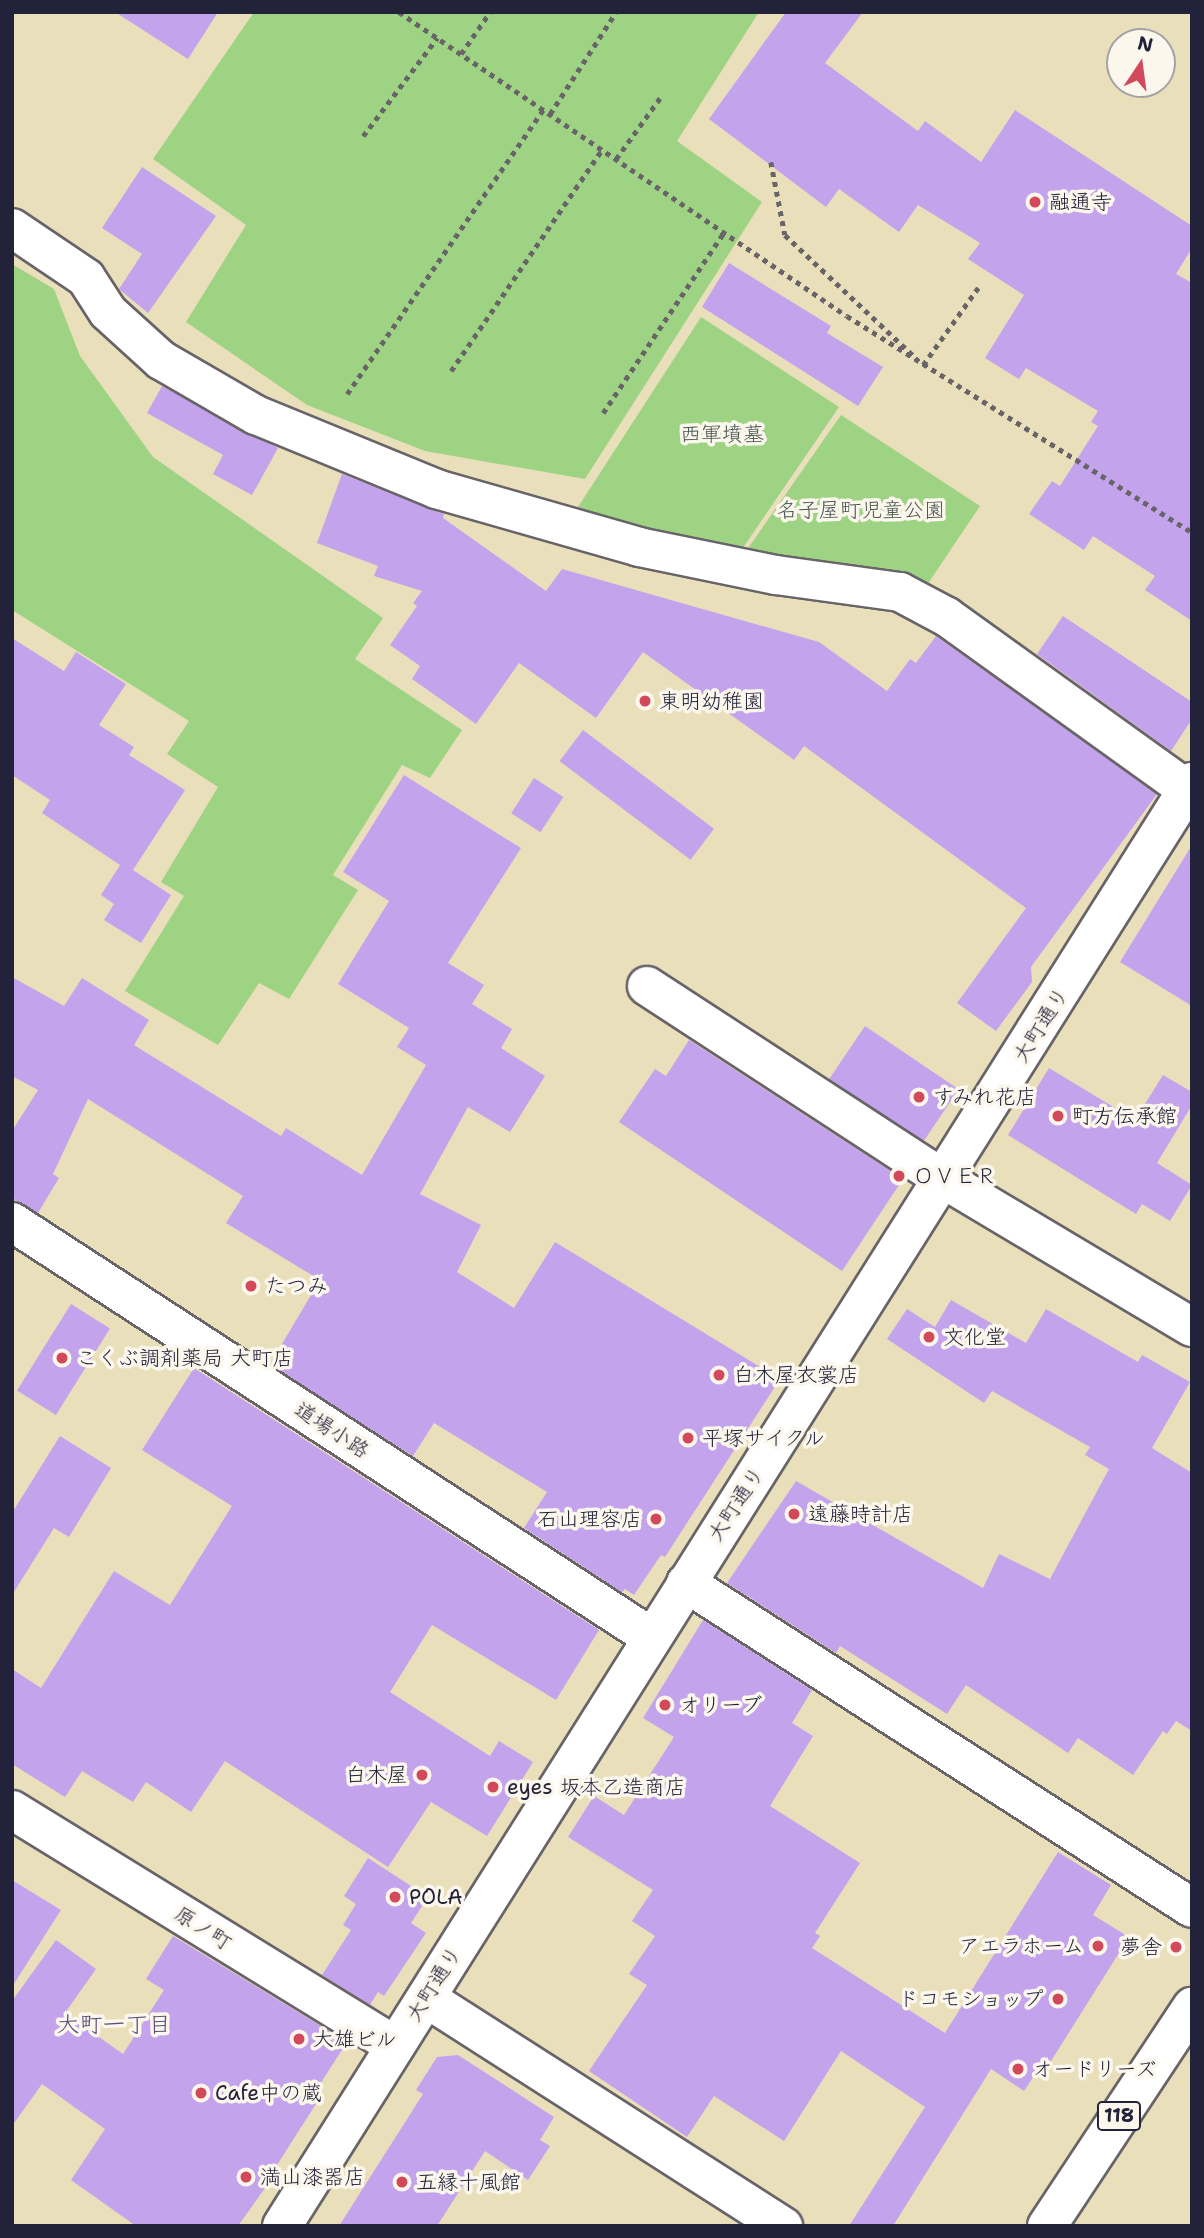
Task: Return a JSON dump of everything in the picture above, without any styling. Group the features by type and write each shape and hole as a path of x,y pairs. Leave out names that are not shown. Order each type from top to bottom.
{"main road":[{"path":"12,229 86,278 108,312 162,360 256,415 436,489 639,547 775,575 900,592 947,617 1190,789"},
{"name":"大町通り","path":"282,2226 685,1583 945,1180 1190,789"},
{"path":"646,986 945,1180 1192,1327"},
{"name":"道場小路","path":"12,1222 651,1637"},
{"path":"685,1583 1192,1908"},
{"name":"原ノ町","path":"12,1810 395,2046"},
{"path":"426,1998 783,2226"},
{"name":"118","path":"1047,2226 1192,2007"}],"path":[{"path":"399,12 925,366 1192,532"},
{"path":"461,54 490,12"},
{"path":"550,114 616,12"},
{"path":"363,136 437,38"},
{"path":"616,159 660,98"},
{"path":"347,394 543,110"},
{"path":"451,371 602,150"},
{"path":"771,162 785,235 925,366"},
{"path":"603,413 724,232"},
{"path":"925,366 978,288"}],"green space":[{"path":"254,12 759,12 677,141 762,202 585,479 425,451 307,405 186,322 246,225 153,159"},
{"path":"12,264 54,289 80,356 153,457 383,618 355,659 462,730 430,778 402,765 333,875 358,890 289,999 259,983 218,1045 125,991 184,896 161,882 218,787 167,754 189,721 12,610"},
{"name":"西軍墳墓","path":"701,317 839,407 736,558 642,535 578,507"},
{"name":"名子屋町児童公園","path":"841,415 980,506 927,585 739,561"}],"building":[{"path":"115,12 218,12 188,59"},
{"path":"786,12 863,12 825,63 918,131 925,121 981,162 1015,110 1192,226 1192,248 1176,274 1192,283 1192,621 1145,590 1155,576 1093,536 1084,550 1029,514 1052,481 1060,486 1098,426 1091,422 1098,411 1026,368 1019,379 985,358 1024,295 968,259 980,243 918,205 899,232 839,189 826,207 709,119"},
{"path":"142,167 216,216 148,313 119,289 142,254 102,228"},
{"path":"729,263 831,326 827,333 883,367 858,406 702,307"},
{"path":"162,386 278,448 252,495 213,474 223,455 147,413"},
{"path":"342,474 444,514 443,518 546,591 562,569 819,642 887,691 910,659 916,663 936,636 1157,794 1031,967 1032,982 996,1031 957,1003 1026,908 804,746 794,760 643,652 596,718 519,663 476,724 412,679 420,666 390,645 417,606 413,603 422,591 374,576 378,566 317,543"},
{"path":"1063,616 1192,702 1192,719 1171,751 1037,654"},
{"path":"12,638 64,671 76,652 126,684 99,725 134,747 129,755 185,790 133,870 171,895 141,943 104,920 114,904 101,895 120,865 42,813 50,800 12,775"},
{"path":"583,730 714,829 691,860 560,761"},
{"path":"404,775 521,848 448,963 484,985 472,1004 512,1029 501,1048 545,1076 510,1132 468,1107 420,1194 481,1225 457,1272 514,1308 555,1242 780,1379 665,1557 661,1555 634,1595 625,1589 622,1592 524,1528 547,1492 434,1423 413,1456 270,1364 320,1280 226,1223 243,1196 88,1099 53,1174 59,1178 38,1213 12,1198 12,1131 38,1090 12,1076 12,977 64,1006 82,978 149,1020 134,1045 281,1136 286,1128 362,1175 426,1065 397,1047 409,1028 338,984 389,901 343,872"},
{"path":"534,778 563,797 540,832 511,813"},
{"path":"1192,845 1192,1006 1120,962"},
{"path":"865,1026 959,1089 923,1142 829,1079"},
{"path":"689,1040 903,1179 842,1271 619,1122 655,1069 666,1076"},
{"path":"1049,1068 1135,1120 1163,1075 1192,1092 1192,1105 1157,1163 1192,1185 1170,1221 1142,1204 1136,1214 1008,1135"},
{"path":"951,1300 1026,1343 1046,1309 1138,1362 1142,1355 1190,1382 1152,1448 1192,1473 1192,1731 1176,1721 1167,1734 1163,1731 1133,1775 1078,1738 1068,1753 966,1685 947,1714 840,1646 836,1653 727,1583 796,1481 983,1588 999,1554 1050,1579 1109,1469 1085,1455 1090,1447 992,1391 984,1403 887,1339 907,1309 935,1327"},
{"path":"71,1304 110,1328 56,1415 17,1391"},
{"path":"194,1368 599,1630 556,1700 432,1625 390,1692 490,1756 499,1741 533,1762 487,1836 431,1802 388,1867 225,1761 191,1812 146,1782 133,1802 82,1771 65,1797 12,1764 12,1669 41,1688 114,1571 170,1605 232,1506 142,1450"},
{"path":"60,1436 111,1468 69,1537 54,1528 12,1595 12,1513"},
{"path":"703,1620 812,1690 792,1723 813,1736 770,1806 860,1863 815,1933 820,1936 812,1948 945,2033 1058,1852 1111,1885 1093,1915 1129,1937 1051,2061 1046,2058 1024,2091 991,2069 893,2226 849,2226 925,2107 841,2051 784,2141 714,2096 687,2137 589,2071 647,1985 629,1974 655,1936 632,1921 653,1890 568,1837 594,1796 624,1815 674,1737 643,1718"},
{"path":"368,1858 428,1897 411,1923 426,1933 384,1996 378,1992 370,2005 322,1975 351,1930 343,1925 356,1904 344,1896"},
{"path":"12,1880 61,1910 12,1987"},
{"path":"173,1936 347,2042 315,2092 321,2096 277,2165 280,2167 238,2226 136,2226 71,2180 105,2129 42,2084 12,2126 12,2001 56,1940 96,1969 65,2013 123,2054 164,1990 146,1979"},
{"path":"458,2055 554,2117 540,2140 550,2146 528,2180 485,2151 437,2226 339,2226 423,2094 416,2090 437,2057"}],"place":[{"name":"融通寺","path":"1035,202"},
{"name":"東明幼稚園","path":"645,701"},
{"name":"すみれ花店","path":"919,1097"},
{"name":"町方伝承館","path":"1058,1116"},
{"name":"ＯＶＥＲ","path":"899,1176"},
{"name":"たつみ","path":"251,1286"},
{"name":"文化堂","path":"929,1337"},
{"name":"こくぶ調剤薬局 大町店","path":"62,1358"},
{"name":"白木屋衣裳店","path":"719,1375"},
{"name":"平塚サイクル","path":"688,1438"},
{"name":"遠藤時計店","path":"794,1514"},
{"name":"石山理容店","path":"656,1519"},
{"name":"オリーブ","path":"665,1705"},
{"name":"白木屋","path":"422,1775"},
{"name":"eyes 坂本乙造商店","path":"493,1787"},
{"name":"POLA","path":"395,1897"},
{"name":"アエラホーム","path":"1098,1946"},
{"name":"夢舎","path":"1176,1947"},
{"name":"ドコモショップ","path":"1058,1999"},
{"name":"大雄ビル","path":"299,2039"},
{"name":"オードリーズ","path":"1018,2069"},
{"name":"Cafe中の蔵","path":"201,2093"},
{"name":"満山漆器店","path":"246,2177"},
{"name":"五縁十風館","path":"402,2182"}],"district":[{"name":"大町一丁目","path":"114,2024"}]}
